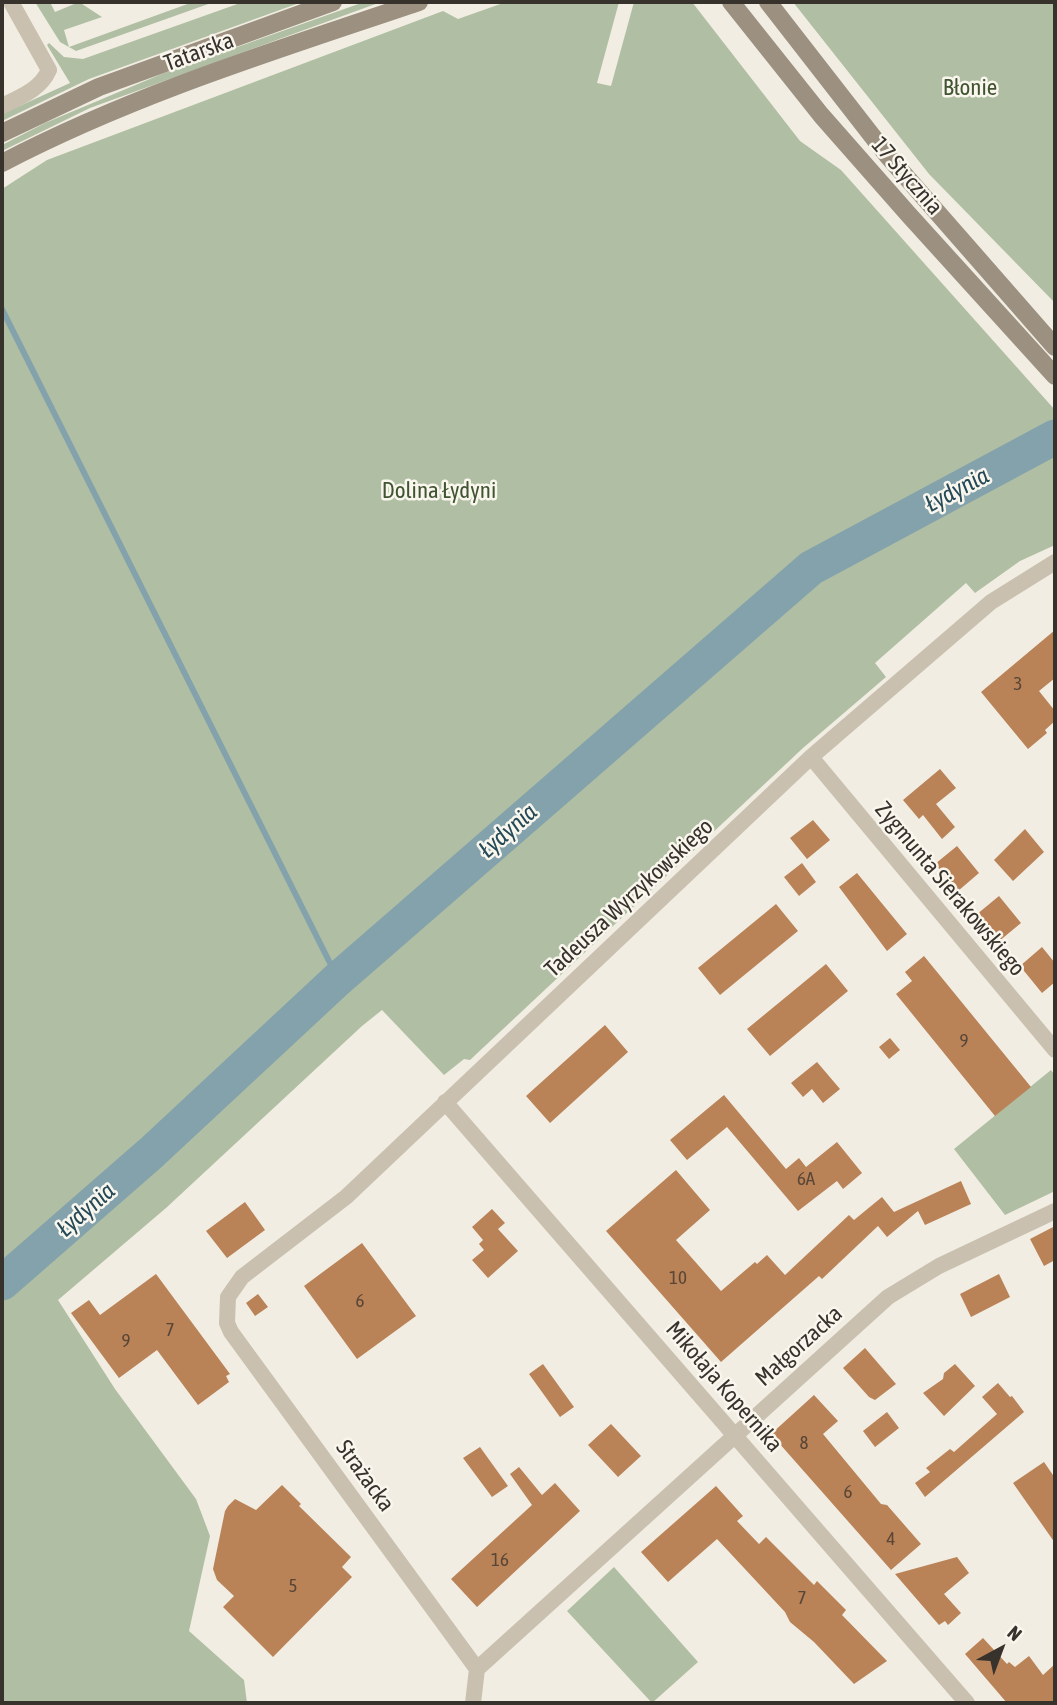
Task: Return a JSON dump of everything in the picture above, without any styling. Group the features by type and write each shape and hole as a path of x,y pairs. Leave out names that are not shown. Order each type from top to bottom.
{"main road":[{"name":"Tatarska","path":"2,133 100,87 333,2"},
{"name":"Tatarska","path":"2,163 48,139 191,79 419,2"},
{"name":"17 Stycznia","path":"731,2 830,125 1055,376"},
{"name":"17 Stycznia","path":"768,2 887,155 1055,346"}],"street":[{"path":"2,107 44,81 49,70 10,2"},
{"name":"Tadeusza Wyrzykowskiego","path":"242,1277 346,1197 811,757 991,602 1055,562"},
{"name":"Zygmunta Sierakowskiego","path":"811,757 1055,1050"},
{"name":"Mikołaja Kopernika","path":"445,1102 967,1703"},
{"name":"Małgorzacka","path":"477,1669 888,1297 939,1266 1055,1212"},
{"name":"Strażacka","path":"242,1277 228,1297 227,1323 231,1332 477,1669"},
{"path":"473,1703 477,1669"}],"green space":[{"path":"35,2 50,2 55,12 79,2 102,17 64,30 69,47 193,2 214,2 76,51 60,42"},
{"path":"243,2 302,2 89,79 2,121 2,114 70,83 47,45 49,43 64,57 83,59"},
{"path":"364,2 381,2 90,108 2,151 2,145 45,123 164,73"},
{"name":"Dolina Łydyni","path":"506,2 619,2 597,83 611,86 634,2 692,2 800,141 841,170 1055,410 1055,545 1020,561 975,593 966,583 875,663 886,677 803,748 470,1060 464,1059 444,1075 382,1010 166,1208 58,1300 115,1389 196,1499 210,1536 189,1631 244,1680 247,1703 2,1703 2,189 47,160 443,11 458,19"},
{"name":"Błonie","path":"793,2 1055,2 1055,303 929,174"},
{"path":"1051,1070 1055,1075 1055,1191 1005,1215 954,1149"},
{"path":"614,1567 698,1662 652,1703 567,1611"}],"building":[{"path":"1055,630 1055,678 1039,691 1055,711 1055,721 1045,730 1047,733 1028,749 981,692"},
{"path":"940,769 956,788 936,804 955,827 942,839 923,815 919,819 903,800"},
{"path":"813,820 830,840 807,859 790,838"},
{"path":"1025,829 1044,852 1013,881 994,860"},
{"path":"957,846 979,873 958,891 935,864"},
{"path":"802,863 816,882 799,896 784,877"},
{"path":"857,873 907,934 887,951 839,887"},
{"path":"999,896 1021,923 998,942 976,915"},
{"path":"776,904 798,931 720,995 698,968"},
{"path":"1042,947 1055,963 1055,982 1042,993 1020,966"},
{"path":"924,956 1031,1087 995,1116 896,994 912,981 905,972"},
{"path":"826,964 848,991 770,1056 747,1029"},
{"path":"605,1025 628,1052 550,1123 526,1096"},
{"path":"890,1038 900,1050 889,1059 879,1047"},
{"path":"817,1062 840,1089 823,1103 812,1089 803,1097 791,1083"},
{"path":"724,1095 786,1169 799,1158 806,1167 837,1142 862,1173 843,1189 837,1181 798,1211 727,1127 687,1160 670,1140"},
{"path":"676,1170 710,1210 676,1240 721,1291 767,1255 785,1275 849,1215 854,1220 882,1197 894,1212 961,1181 971,1204 925,1225 918,1211 887,1237 878,1226 822,1279 819,1276 721,1362 606,1231"},
{"path":"245,1202 265,1230 227,1258 206,1231"},
{"path":"492,1209 505,1223 498,1229 518,1251 488,1278 472,1260 484,1250 479,1244 483,1240 472,1227"},
{"path":"1055,1226 1055,1260 1044,1266 1030,1239"},
{"path":"362,1243 416,1316 357,1359 304,1286"},
{"path":"156,1274 230,1374 226,1376 229,1382 198,1405 157,1350 119,1378 71,1313 89,1300 100,1315"},
{"path":"999,1274 1010,1297 971,1317 960,1294"},
{"path":"258,1294 268,1307 255,1316 246,1303"},
{"path":"865,1348 896,1384 875,1400 869,1397 843,1368"},
{"path":"543,1364 574,1407 560,1417 529,1374"},
{"path":"955,1364 975,1386 944,1416 923,1393 943,1379 944,1373"},
{"path":"998,1383 1024,1412 925,1497 915,1483 930,1472 926,1468 950,1449 954,1452 997,1414 982,1397"},
{"path":"814,1395 838,1421 823,1434 881,1504 887,1505 921,1544 891,1570 771,1434"},
{"path":"887,1412 899,1428 875,1447 863,1431"},
{"path":"611,1424 641,1456 618,1477 588,1445"},
{"path":"480,1447 508,1486 492,1497 463,1458"},
{"path":"1044,1462 1055,1478 1055,1543 1013,1483"},
{"path":"519,1467 542,1495 555,1483 580,1511 477,1607 451,1579 532,1505 510,1474"},
{"path":"282,1485 301,1504 299,1506 351,1557 342,1567 352,1577 273,1657 223,1607 234,1596 217,1580 213,1569 228,1506 235,1499 256,1510"},
{"path":"716,1486 743,1516 737,1521 759,1544 766,1537 814,1585 817,1581 846,1610 842,1615 887,1661 854,1684 814,1642 790,1622 785,1612 717,1539 668,1582 641,1552"},
{"path":"957,1557 969,1573 944,1594 961,1613 948,1625 945,1621 939,1625 895,1574"},
{"path":"983,1638 1007,1664 1009,1662 1015,1667 1029,1656 1043,1675 1055,1664 1055,1703 1007,1703 965,1654"}],"waterway":[{"path":"2,309 338,979"},
{"name":"Łydynia","path":"2,1283 151,1153 338,979 811,568 1055,437"}]}
